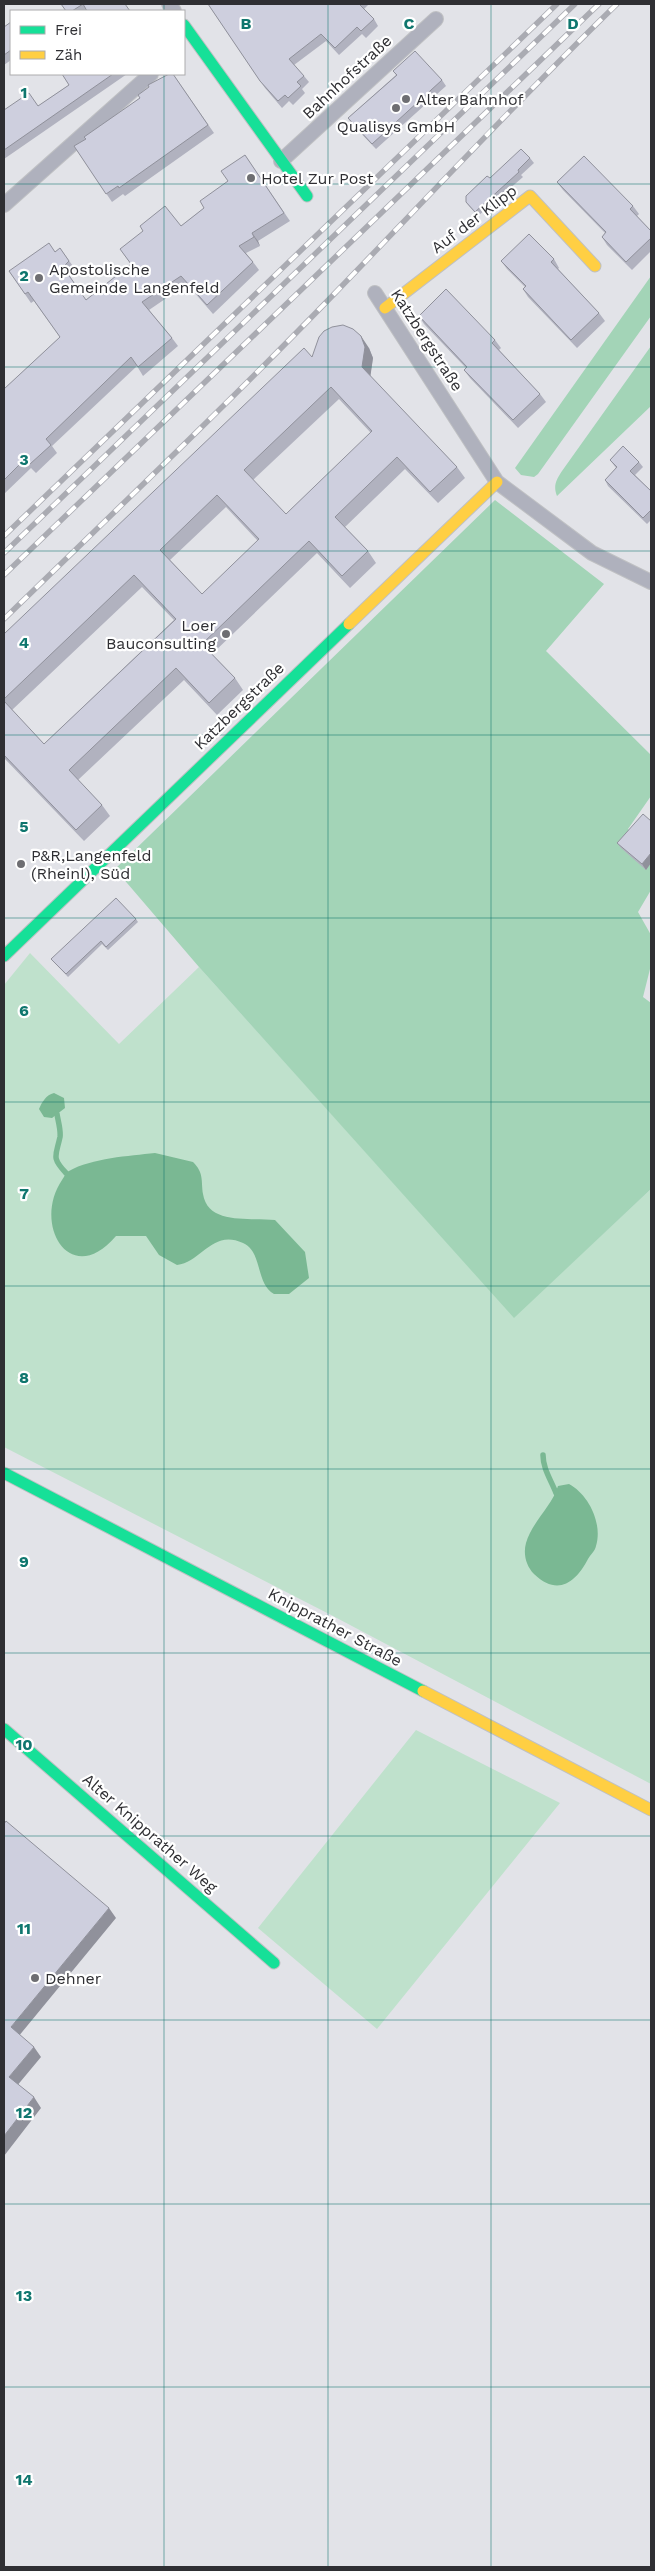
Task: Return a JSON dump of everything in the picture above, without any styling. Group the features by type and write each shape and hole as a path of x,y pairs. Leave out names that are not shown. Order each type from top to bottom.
{"street":[{"name":"Bahnhofstraße","path":"281,161 436,19"},
{"path":"188,40 307,196"},
{"path":"4,206 150,75"},
{"name":"Auf der Klipp","path":"385,308 530,196 595,266"},
{"name":"Katzbergstraße","path":"375,293 497,482 592,553 651,582"},
{"name":"Katzbergstraße","path":"4,956 497,482"},
{"name":"Knipprather Straße","path":"4,1473 651,1810"},
{"name":"Alter Knipprather Weg","path":"4,1729 274,1963"}],"shaded area":[{"path":"651,276 651,316 538,474 534,477 521,475 515,468"},
{"path":"651,346 651,406 557,496 555,486 560,474"},
{"path":"495,500 604,584 546,651 651,755 651,796 628,829 651,851 651,890 638,912 651,935 651,965 643,997 651,1003 651,1189 514,1318 199,967 115,869"},
{"path":"30,953 119,1044 199,967 514,1317 651,1189 651,1784 333,1616 4,1447 4,985"},
{"path":"54,1093 64,1098 65,1108 52,1118 44,1117 39,1109 41,1104 49,1095"},
{"path":"155,1153 193,1162 197,1166 202,1181 203,1194 207,1204 213,1211 232,1218 275,1220 305,1252 309,1278 289,1294 274,1294 264,1283 254,1253 243,1243 232,1240 223,1240 215,1243 186,1263 177,1265 159,1255 146,1236 116,1236 99,1251 84,1256 71,1254 61,1245 54,1231 51,1215 54,1197 62,1180 69,1171 99,1160"},
{"path":"569,1484 588,1502 596,1519 598,1537 595,1549 578,1574 566,1584 551,1585 531,1571 526,1560 525,1547 529,1535 558,1486"},
{"path":"416,1730 560,1803 377,2029 258,1928"}],"building":[{"path":"61,4 83,4 74,10 65,10"},
{"path":"83,4 125,4 129,10 86,10"},
{"path":"208,4 359,4 374,19 361,31 357,27 335,48 321,34 289,59 304,76 297,82 301,86 288,98 285,95 278,101 260,81"},
{"path":"10,23 10,51 4,55 4,27"},
{"name":"Alter Bahnhof","path":"415,51 442,80 372,144 348,118 397,75 393,71"},
{"path":"63,75 112,75 4,150 4,110 29,93 38,106 69,85"},
{"path":"167,75 174,75 208,125 119,188 118,186 106,194 74,146 140,98 138,95 149,87 148,85"},
{"path":"521,149 530,158 518,170 519,172 475,212 466,202 466,196 487,176 490,178"},
{"path":"245,155 284,213 252,233 254,237 239,246 253,262 207,305 181,276 142,302 172,338 138,367 131,357 46,439 51,445 30,464 25,459 4,480 4,389 60,337 28,292 25,294 9,271 49,243 55,252 60,248 69,261 63,267 86,300 131,264 120,249 143,231 140,226 165,206 181,226 204,208 200,201 228,181 221,171"},
{"path":"584,156 633,206 630,209 651,231 651,238 626,262 602,237 606,232 557,182"},
{"path":"529,234 554,259 551,262 599,313 571,340 523,289 526,286 501,261"},
{"path":"446,289 495,340 492,343 540,394 513,420 464,370 467,367 419,316"},
{"path":"343,325 353,329 361,336 365,347 362,367 457,467 430,492 397,457 335,517 368,551 342,576 309,541 202,644 235,678 209,703 176,668 69,770 102,805 76,830 4,755 4,701 44,744 176,619 134,575 4,699 4,634 304,348 312,357 319,337 324,331","holes":["331,387 372,431 286,514 244,470","217,495 259,539 202,594 160,550"]},
{"path":"623,446 639,462 630,471 651,491 651,510 643,518 605,480 617,467 610,460"},
{"path":"643,814 651,821 651,853 642,864 617,843"},
{"path":"116,898 136,919 106,947 101,941 66,974 51,959"},
{"name":"Dehner","path":"6,1821 109,1908 11,2027 34,2047 9,2077 34,2097 4,2136 4,1824"}],"waterway":[{"path":"57,1114 60,1137 56,1160 66,1173"},
{"path":"543,1455 546,1470 556,1493"}],"railway":[{"path":"4,536 557,4"},
{"path":"4,553 575,4"},
{"path":"4,575 599,4"},
{"path":"4,619 255,374 511,110 617,4"}],"traffic: fast":[{"path":"185,26 307,196"},
{"path":"4,956 349,624"},
{"path":"4,1473 423,1691"},
{"path":"4,1729 274,1963"}],"traffic: slow":[{"path":"385,308 530,196 595,266"},
{"path":"349,624 497,482"},
{"path":"423,1691 651,1810"}],"place":[{"name":"Alter Bahnhof","path":"406,99"},
{"name":"Qualisys GmbH","path":"396,108"},
{"name":"Hotel Zur Post","path":"251,178"},
{"name":"Apostolische Gemeinde Langenfeld","path":"39,278"},
{"name":"Loer Bauconsulting","path":"226,634"},
{"name":"P&R,Langenfeld (Rheinl), Süd","path":"21,864"},
{"name":"Dehner","path":"35,1978"}]}
